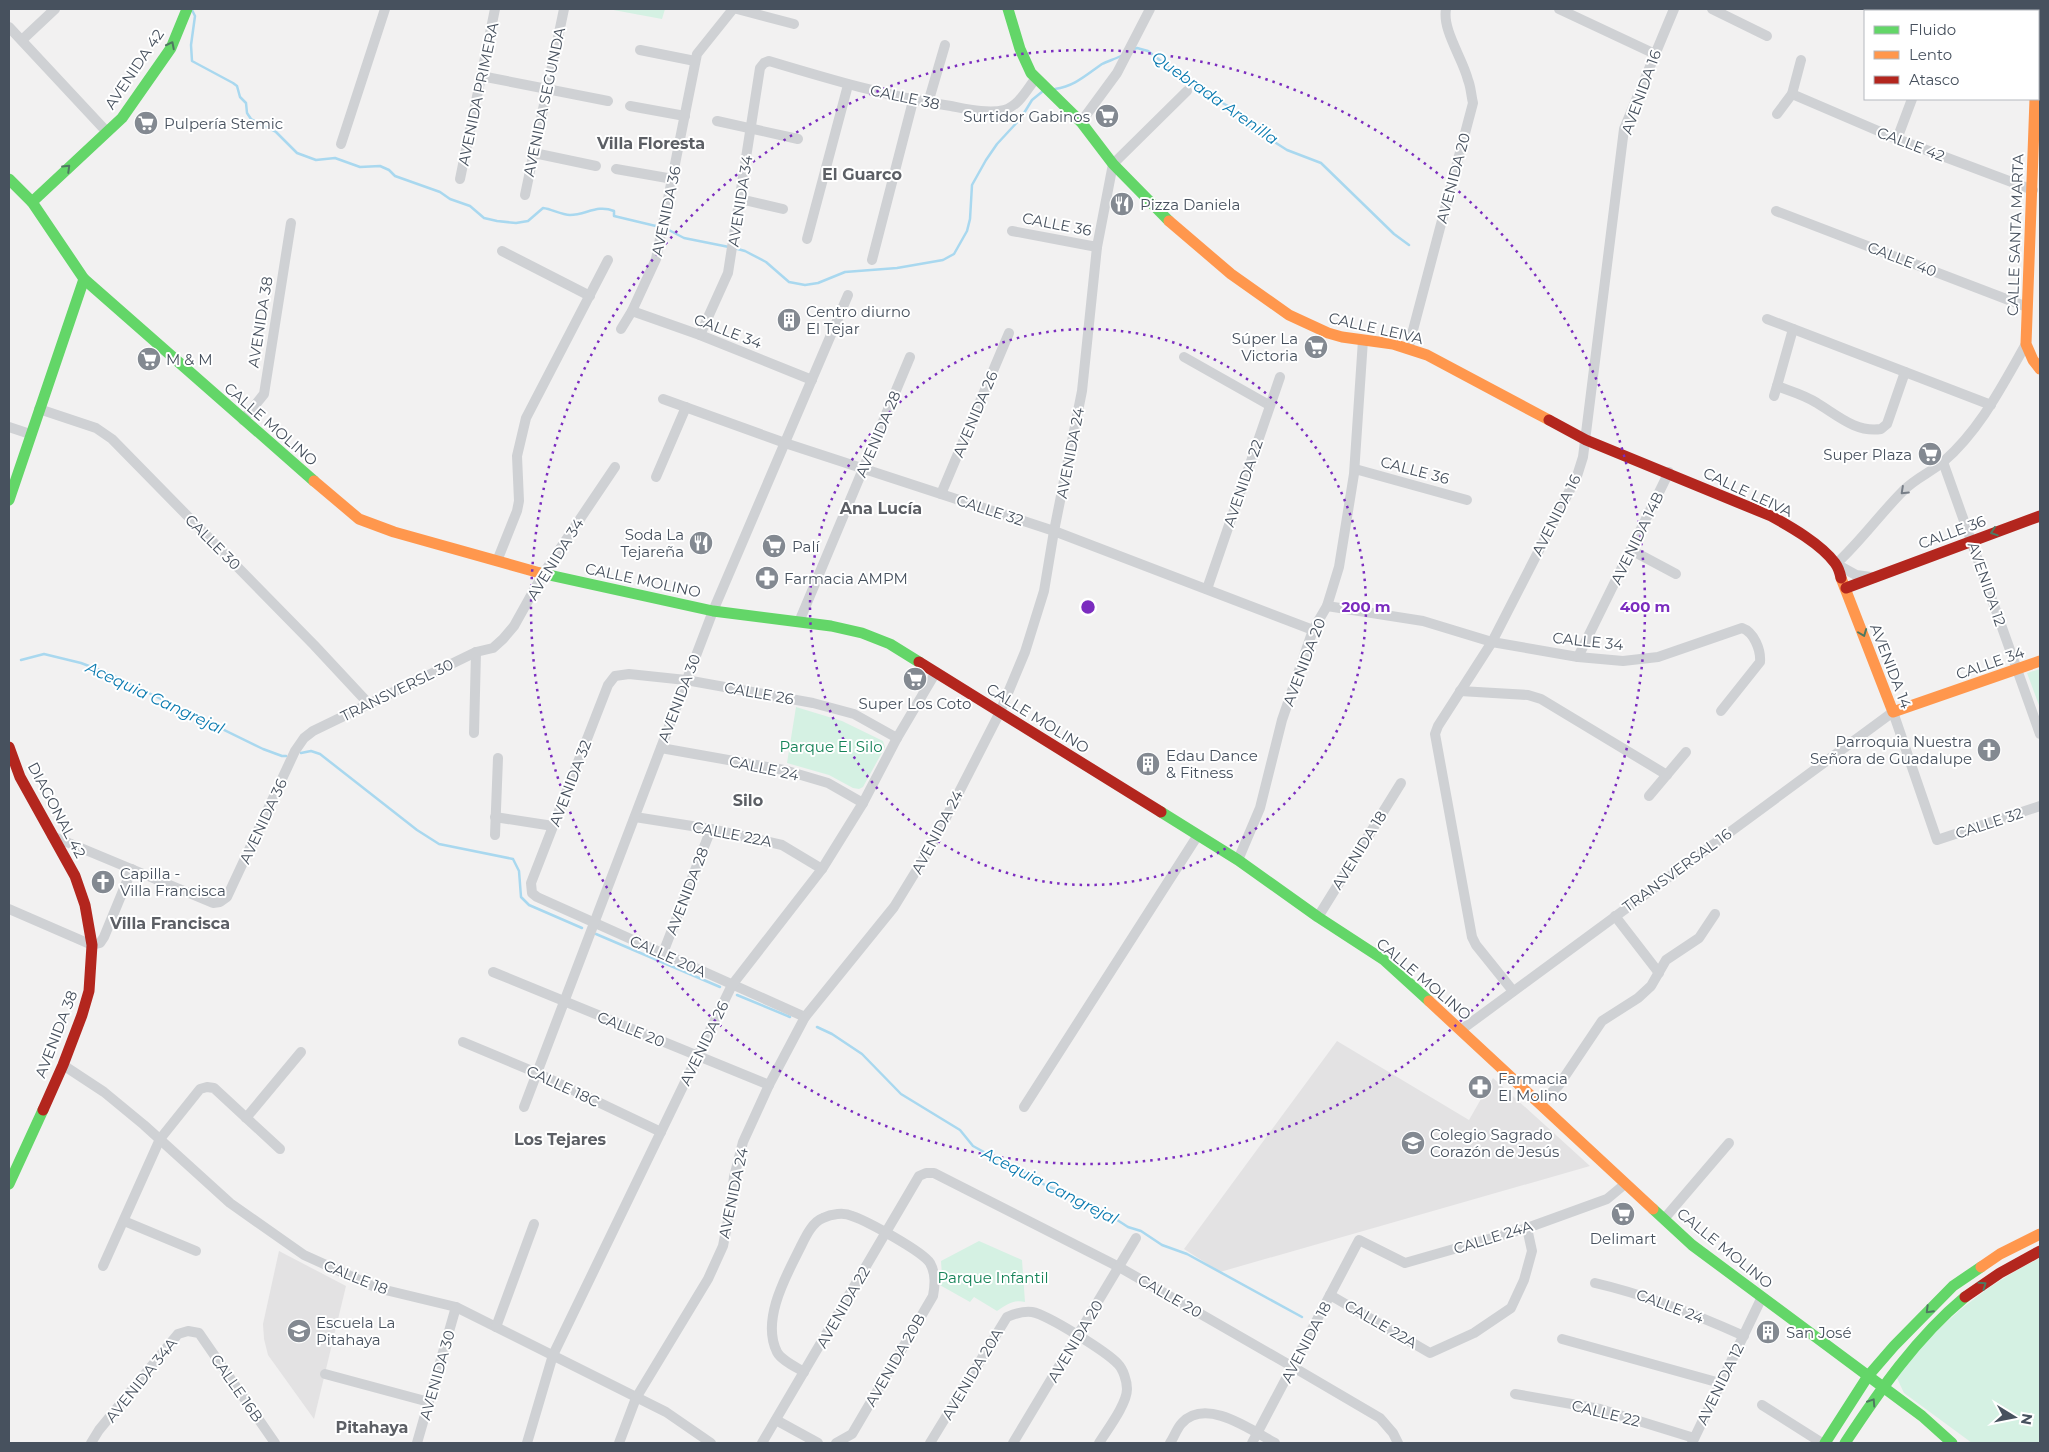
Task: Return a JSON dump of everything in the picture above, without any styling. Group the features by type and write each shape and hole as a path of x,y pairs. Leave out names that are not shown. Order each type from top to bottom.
{"main road":[{"name":"AVENIDA 42","path":"32,202 122,118 171,48 187,9"},
{"name":"CALLE LEIVA","path":"1008,9 1025,64 1036,78 1081,122 1113,164 1157,211 1231,274 1289,315 1322,331 1408,348 1426,355 1586,440 1669,472 1771,516 1810,540 1836,564 1846,588"},
{"name":"CALLE SANTA MARTA","path":"2035,100 2026,344 2033,360 2040,369"},
{"path":"9,179 32,202"},
{"name":"CALLE MOLINO","path":"32,202 84,279 243,420 359,519 394,532 543,574 713,610 862,633 890,644 1238,860 1318,918 1384,960 1692,1245 1922,1416 1952,1443"},
{"path":"9,500 84,279"},
{"name":"CALLE 36","path":"1846,588 1971,540 2040,516"},
{"name":"AVENIDA 14","path":"1846,588 1893,712"},
{"name":"CALLE 34","path":"1893,712 2040,661"},
{"name":"DIAGONAL 42","path":"9,747 20,777 75,876 85,905 92,945"},
{"name":"AVENIDA 38","path":"9,1184 63,1065 82,1015 89,991 92,945"},
{"path":"1824,1443 1868,1376 1894,1346 1953,1286 2000,1254 2040,1234"},
{"path":"1845,1443 1882,1386 1921,1339 1962,1300 2008,1268 2040,1251"},
{"path":"1894,1346 1906,1357"}],"street":[{"path":"22,40 55,9"},
{"path":"341,144 385,9"},
{"name":"AVENIDA PRIMERA","path":"460,179 495,9"},
{"name":"AVENIDA SEGUNDA","path":"525,195 564,9"},
{"name":"AVENIDA 36","path":"621,329 632,311 656,259 697,54 733,9"},
{"path":"737,9 794,24"},
{"path":"1081,122 1117,73 1150,9"},
{"name":"AVENIDA 20","path":"1408,348 1473,103 1468,79 1451,37 1445,16 1446,9"},
{"path":"1559,9 1655,54"},
{"name":"AVENIDA 16","path":"1513,991 1476,945 1472,937 1435,734 1438,726 1492,642 1577,476 1586,440 1624,130 1674,9"},
{"path":"1712,9 1767,36"},
{"path":"9,27 106,131"},
{"path":"928,103 945,45"},
{"path":"640,50 695,61"},
{"path":"1777,114 1792,94 1801,60"},
{"name":"CALLE 38","path":"764,63 769,61 848,85 913,101 969,109 1004,110 1015,105 1036,78"},
{"name":"AVENIDA 34","path":"700,335 728,273 760,68 764,63"},
{"path":"481,76 608,101"},
{"path":"807,239 848,85"},
{"path":"1113,164 1187,91"},
{"name":"CALLE 42","path":"1792,94 1897,139 2033,190"},
{"path":"1897,139 1912,100"},
{"path":"872,260 913,101"},
{"path":"630,106 685,116"},
{"path":"717,121 798,139"},
{"path":"534,153 596,166"},
{"name":"AVENIDA 24","path":"619,1443 636,1398 708,1279 723,1246 734,1177 743,1142 769,1085 805,1017 894,907 932,845 1000,712 1036,622 1044,591 1082,390 1097,247 1113,164"},
{"path":"616,169 673,178"},
{"path":"740,199 783,209"},
{"name":"CALLE 40","path":"1776,211 2027,307"},
{"name":"AVENIDA 38","path":"243,420 264,394 291,223"},
{"name":"CALLE 36","path":"1012,231 1097,247"},
{"path":"502,251 590,296"},
{"path":"497,561 517,511 519,501 518,456 526,418 608,260"},
{"name":"AVENIDA 30","path":"524,1107 713,610 848,295"},
{"name":"CALLE 34","path":"632,311 700,335 812,380"},
{"path":"1767,319 1991,404"},
{"path":"1793,329 1775,391 1817,402 1843,421 1876,430 1881,429 1887,424 1905,372"},
{"name":"AVENIDA 26","path":"941,494 1009,333"},
{"name":"AVENIDA 20","path":"1238,860 1260,808 1282,720 1314,630 1327,606 1339,568 1355,469 1363,340"},
{"path":"1874,577 1856,575 1836,564 1850,552 1904,489 1943,462 1967,438 1991,404 2026,344"},
{"name":"AVENIDA 28","path":"799,622 910,357"},
{"path":"1184,357 1270,405"},
{"name":"AVENIDA 22","path":"1208,589 1280,377"},
{"name":"CALLE 32","path":"663,399 785,443 1054,532 1314,630"},
{"path":"656,477 686,407"},
{"name":"CALLE 30","path":"39,409 96,428 112,439 314,645 369,704"},
{"path":"9,427 30,434"},
{"name":"AVENIDA 12","path":"1943,462 2040,734"},
{"name":"AVENIDA 34","path":"493,648 514,626 543,574 615,467"},
{"name":"CALLE 36","path":"1355,469 1467,500"},
{"name":"AVENIDA 14B","path":"1578,658 1669,472"},
{"path":"1631,550 1676,574"},
{"name":"CALLE 34","path":"1327,606 1424,621 1492,642 1578,658 1623,661 1658,657 1742,628 1752,634 1760,662 1721,711"},
{"name":"TRANSVERSL 30","path":"304,738 314,731 476,652 493,648"},
{"path":"474,734 476,652"},
{"name":"AVENIDA 26","path":"527,1443 553,1356 732,985 822,869 863,803 897,738 936,672"},
{"name":"CALLE 26","path":"615,676 629,674 686,680 813,703 854,714 897,738"},
{"name":"AVENIDA 32","path":"532,893 531,883 608,685 615,676"},
{"path":"1460,691 1528,695 1541,699 1667,775"},
{"name":"AVENIDA 14","path":"1893,712 1937,840"},
{"name":"TRANSVERSAL 16","path":"1461,1030 1893,712"},
{"name":"AVENIDA 36","path":"132,869 213,903 220,902 227,897 295,751 304,738"},
{"name":"CALLE 24","path":"661,748 784,770 828,783 863,803"},
{"path":"1649,796 1686,752"},
{"path":"495,835 498,758"},
{"name":"AVENIDA 18","path":"1318,918 1400,783"},
{"name":"CALLE 32","path":"1937,840 2040,806"},
{"path":"495,817 553,826"},
{"name":"CALLE 22A","path":"635,817 711,829 782,845 822,869"},
{"name":"AVENIDA 28","path":"663,953 711,829"},
{"path":"1024,1107 1198,835"},
{"path":"9,909 92,945 100,943 104,937 132,869 52,836"},
{"name":"CALLE 20A","path":"532,893 593,924 663,953 805,1017"},
{"path":"1540,1104 1559,1085 1602,1021 1638,998 1651,986 1666,960 1699,938 1715,914"},
{"path":"1615,916 1659,973"},
{"name":"CALLE 20","path":"493,972 769,1085"},
{"name":"CALLE 18C","path":"463,1042 537,1073 661,1132"},
{"path":"246,1118 301,1052"},
{"name":"CALLE 18","path":"63,1065 104,1092 160,1139 230,1203 304,1255 377,1288 456,1307 666,1412 711,1443"},
{"path":"104,1266 160,1139 200,1089 214,1088 280,1149"},
{"path":"1664,1219 1729,1143"},
{"name":"AVENIDA 22","path":"762,1443 919,1176 926,1172"},
{"name":"CALLE 20","path":"926,1172 934,1174 1119,1267 1380,1418 1393,1433 1398,1443"},
{"name":"CALLE 24A","path":"1359,1240 1405,1263 1527,1228 1607,1199 1625,1184"},
{"path":"804,1372 778,1354 773,1341 772,1323 783,1281 808,1234 821,1218 836,1214 851,1215 886,1233"},
{"path":"124,1221 196,1251"},
{"path":"496,1327 534,1224"},
{"name":"CALLE 22A","path":"1330,1295 1430,1353 1474,1332 1511,1308 1524,1280 1532,1250 1527,1228"},
{"name":"AVENIDA 20B","path":"836,1443 852,1434 933,1296 935,1285 928,1261 923,1255 886,1233"},
{"name":"AVENIDA 20","path":"1013,1443 1079,1336 1136,1238"},
{"name":"AVENIDA 18","path":"1255,1438 1359,1240"},
{"name":"CALLE 24","path":"1595,1283 1630,1291 1686,1311 1744,1336"},
{"name":"AVENIDA 12","path":"1693,1441 1762,1297"},
{"name":"AVENIDA 30","path":"417,1443 456,1307"},
{"name":"AVENIDA 20A","path":"930,1443 1006,1317 1020,1312 1034,1312 1079,1336"},
{"name":"AVENIDA 34A","path":"91,1443 99,1430 178,1334 188,1331 199,1333"},
{"name":"CALLE 16B","path":"199,1333 275,1443"},
{"path":"1079,1336 1118,1364 1126,1378 1125,1398 1099,1443"},
{"path":"1562,1339 1720,1383"},
{"path":"325,1374 429,1402"},
{"name":"CALLE 22","path":"1516,1394 1600,1408 1693,1441"},
{"path":"1762,1405 1824,1443"},
{"path":"1170,1443 1181,1423 1191,1415 1204,1412 1219,1414 1255,1438 1275,1443"},
{"path":"776,1420 818,1443"}],"shaded area":[{"name":"Colegio Sagrado Corazón de Jesús","path":"1337,1041 1469,1120 1493,1078 1590,1166 1220,1272 1184,1249"},
{"name":"Escuela La Pitahaya","path":"279,1251 346,1286 314,1419 268,1355 264,1339 263,1324"}],"green space":[{"path":"608,9 665,9 662,19"},
{"path":"2040,669 2040,708 2027,673"},
{"name":"Parque El Silo","path":"796,707 842,721 883,741 885,747 863,787 859,789 853,788 829,775 787,763"},
{"name":"Parque Infantil","path":"979,1241 1022,1260 1025,1302 1014,1302 997,1311 974,1297 970,1302 938,1284 942,1276 941,1261"},
{"path":"2040,1258 2040,1443 1972,1443 1904,1393 1896,1376 1944,1324 1980,1294"}],"waterway":[{"name":"Quebrada Arenilla","path":"192,10 195,16 191,45 192,61 237,86 240,97 246,103 247,113 251,119 276,132 297,153 316,160 335,158 360,167 380,166 389,170 395,176 440,192 450,199 470,206 484,218 497,221 516,223 528,221 543,208 570,215 597,209 608,209 614,211 614,216 660,227"},
{"name":"Quebrada Arenilla","path":"1134,49 1148,51 1200,91 1230,107 1249,126 1287,150 1321,163 1394,234 1409,245"},
{"name":"Quebrada Arenilla","path":"1055,89 1074,83 1102,64 1121,56"},
{"name":"Quebrada Arenilla","path":"734,248 745,251 766,262 789,282 805,285 818,283 845,272 897,268 943,260 954,254 967,231 970,219 972,185 986,160 997,144 1021,118 1032,100 1043,91"},
{"name":"Quebrada Arenilla","path":"665,228 684,238 729,247"},
{"name":"Acequia Cangrejal","path":"21,660 44,654 81,663 110,674 263,749 286,756"},
{"name":"Acequia Cangrejal","path":"301,753 311,751 320,754 417,830 439,844 513,859 519,871 521,897 529,905 582,928"},
{"name":"Acequia Cangrejal","path":"596,934 720,987"},
{"name":"Acequia Cangrejal","path":"737,995 790,1017"},
{"name":"Acequia Cangrejal","path":"817,1027 832,1034 862,1054 901,1094 960,1130 973,1146 1007,1162 1045,1185 1094,1205 1128,1227 1141,1231 1162,1245 1187,1254 1302,1317"}],"traffic: fast":[{"path":"32,202 122,118 171,48 187,9"},
{"path":"1008,9 1020,49 1031,73 1081,122 1113,164 1169,221"},
{"path":"9,179 32,202 84,279 314,481"},
{"path":"9,500 84,279"},
{"path":"540,573 713,611 831,626 862,633 890,644 919,662"},
{"path":"1161,812 1238,860 1318,917 1384,960 1429,1001"},
{"path":"9,1184 43,1110"},
{"path":"1653,1209 1692,1245 1922,1416 1952,1443"},
{"path":"1825,1443 1868,1376 1894,1346 1953,1286 1981,1267"},
{"path":"1845,1443 1885,1384 1915,1347 1965,1297"}],"traffic: slow":[{"path":"2035,100 2026,344 2033,360 2040,369"},
{"path":"1169,221 1231,274 1289,315 1328,333 1342,337 1393,344 1427,355 1549,420"},
{"path":"314,481 359,519 394,532 540,573"},
{"path":"1841,578 1893,712 2040,661"},
{"path":"1429,1001 1653,1209"},
{"path":"1981,1267 2000,1254 2040,1234"}],"traffic: jam":[{"path":"1549,420 1586,440 1771,516 1822,549 1836,565 1841,578"},
{"path":"1846,588 2040,516"},
{"path":"919,662 1161,812"},
{"path":"9,747 20,777 75,876 85,905 92,945 89,991 82,1015 43,1110"},
{"path":"1965,1297 2000,1273 2040,1251"}],"place":[{"name":"Surtidor Gabinos","path":"1107,116"},
{"name":"Pulpería Stemic","path":"146,123"},
{"name":"Pizza Daniela","path":"1122,204"},
{"name":"Centro diurno El Tejar","path":"789,320"},
{"name":"Súper La Victoria","path":"1316,347"},
{"name":"M & M","path":"149,359"},
{"name":"Super Plaza","path":"1930,454"},
{"name":"Soda La Tejareña","path":"701,543"},
{"name":"Palí","path":"774,546"},
{"name":"Farmacia AMPM","path":"767,578"},
{"name":"Super Los Coto","path":"915,679"},
{"name":"Parroquia Nuestra Señora de Guadalupe","path":"1989,750"},
{"name":"Edau Dance & Fitness","path":"1148,764"},
{"name":"Capilla - Villa Francisca","path":"103,882"},
{"name":"Farmacia El Molino","path":"1480,1087"},
{"name":"Colegio Sagrado Corazón de Jesús","path":"1413,1143"},
{"name":"Delimart","path":"1623,1214"},
{"name":"Escuela La Pitahaya","path":"299,1331"},
{"name":"San José","path":"1768,1332"}],"district":[{"name":"Villa Floresta","path":"651,143"},
{"name":"El Guarco","path":"862,174"},
{"name":"Ana Lucía","path":"881,508"},
{"name":"Silo","path":"748,800"},
{"name":"Villa Francisca","path":"170,923"},
{"name":"Los Tejares","path":"560,1139"},
{"name":"Pitahaya","path":"372,1427"}]}
